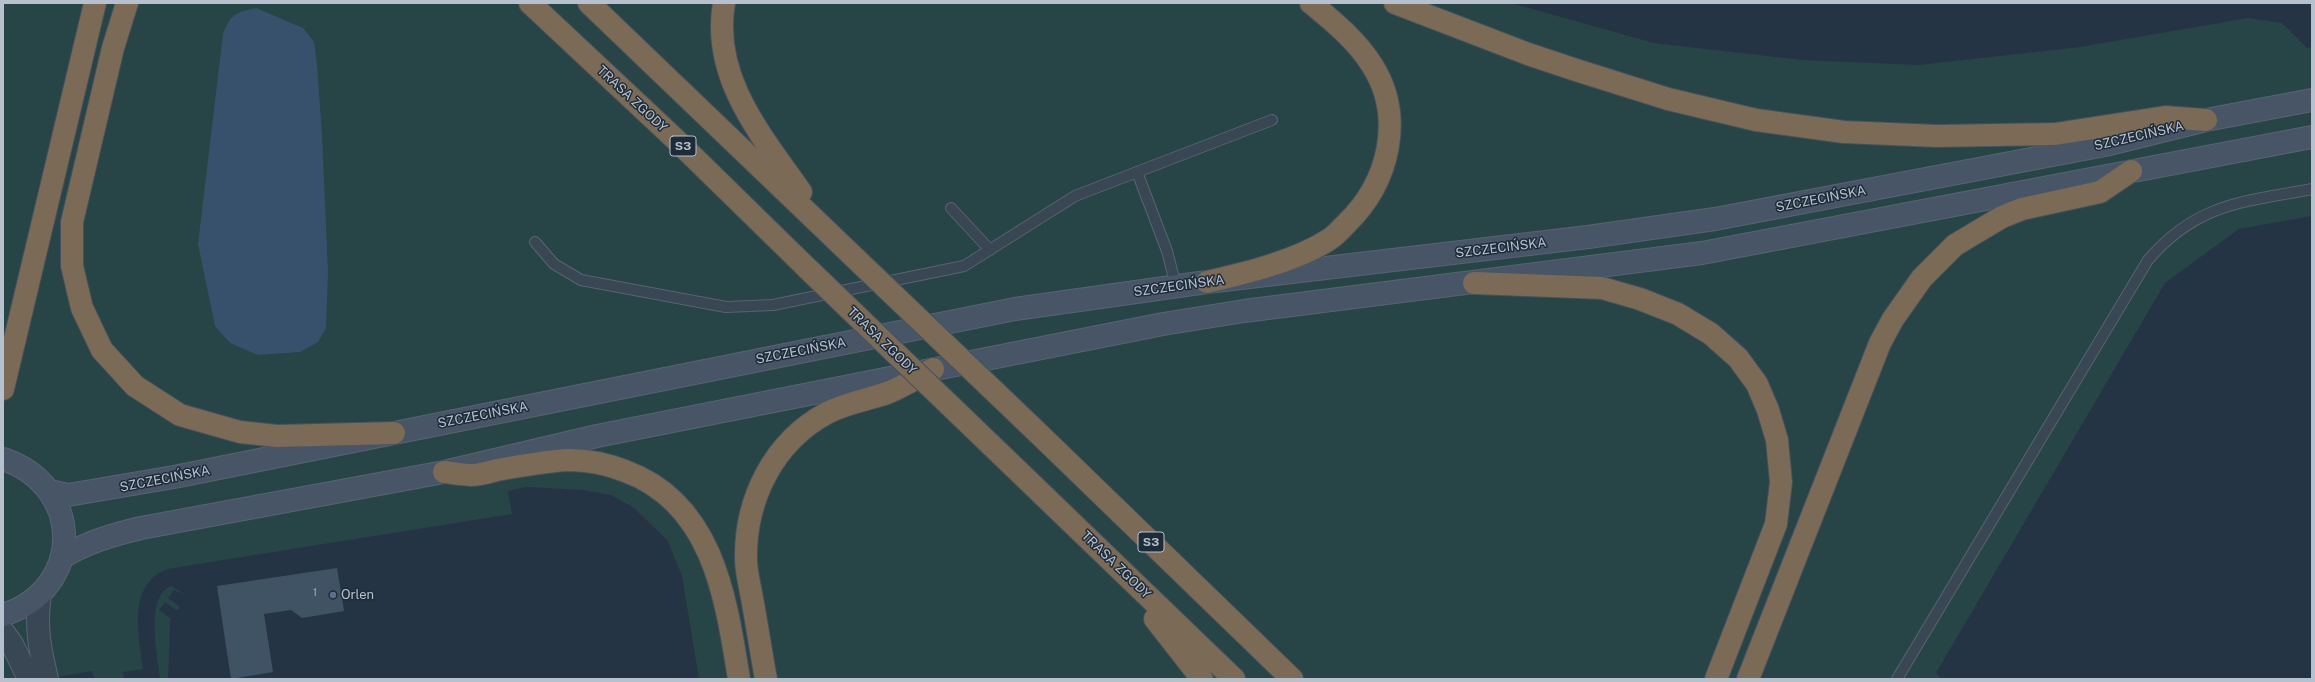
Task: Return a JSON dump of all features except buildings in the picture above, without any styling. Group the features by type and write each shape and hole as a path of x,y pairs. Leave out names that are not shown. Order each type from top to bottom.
{"highway":[{"path":"3,389 95,3"},
{"path":"127,3 113,48 72,222 72,266 82,308 102,350 135,386 180,415 225,428 240,432 277,436 394,433"},
{"path":"524,3 555,26"},
{"name":"TRASA ZGODY","path":"530,3 1234,679"},
{"name":"S3","path":"590,3 1292,679"},
{"path":"724,3 722,23 724,54 739,100 829,232"},
{"path":"1207,282 1267,266 1330,239 1359,211 1376,186 1384,166 1390,141 1388,118 1385,96 1372,66 1346,30 1311,3"},
{"path":"1394,3 1528,54 1576,70 1668,98 1756,120 1844,132 1937,136 2055,134 2165,117 2206,120"},
{"path":"1748,679 1880,344 1893,319 1922,278 1954,245 1988,224 2022,209 2100,192 2131,171"},
{"path":"1474,283 1602,288 1640,300 1678,314 1711,334 1738,358 1757,384 1768,410 1777,440 1781,482 1776,524 1716,679"},
{"path":"766,679 746,560 748,519 756,495 768,471 788,444 810,423 844,405 888,392 933,369"},
{"path":"444,472 471,475 542,463 569,460 592,461 636,475 653,485 686,513 708,549 723,594 739,679"},
{"path":"1090,540 1202,679"},
{"path":"1264,652 1299,679"}],"main road":[{"name":"SZCZECIŃSKA","path":"50,491 68,495 104,490 1015,309 1207,282 1588,238 1700,221 2105,145 2206,120 2312,100"},
{"path":"62,558 78,547 97,539 126,532 444,472 597,436 1162,324 1230,313 1474,283 1702,252 2312,137"},
{"path":"3,459 21,466 37,477 50,491 59,510 64,530 62,558 49,584 40,595 28,604 3,615"}],"street":[{"path":"40,595 36,617 37,634 47,679"},
{"path":"3,632 12,644 29,679"}],"lane":[{"path":"535,242 554,264 581,280 726,307 773,304 964,266 1075,196 1272,120"},
{"path":"1137,172 1167,251 1176,286"},
{"path":"1898,679 2148,260 2172,234 2204,214 2222,206 2312,189"},
{"path":"951,208 990,250"}],"green space":[{"path":"3,3 1511,3 1654,43 1802,60 1919,65 2080,47 2248,18 2282,23 2307,48 2312,47 2312,216 2239,229 2165,283 1936,673 1942,679 699,679 682,576 667,540 634,508 611,495 583,490 526,487 508,491 512,514 167,569 154,577 145,587 140,599 138,627 143,669 123,672 124,679 94,679 92,671 47,679 3,679"},
{"path":"171,586 188,596 174,590 168,598 179,606 179,609 176,610 165,602 159,610 170,618 168,679 160,679 155,642 155,614 158,602 163,592"}],"water":[{"path":"256,8 303,28 314,42 322,135 328,272 326,328 318,342 300,352 258,355 230,343 215,326 198,244 223,34 228,22 235,15"}],"place":[{"name":"Orlen","path":"333,595"}]}
